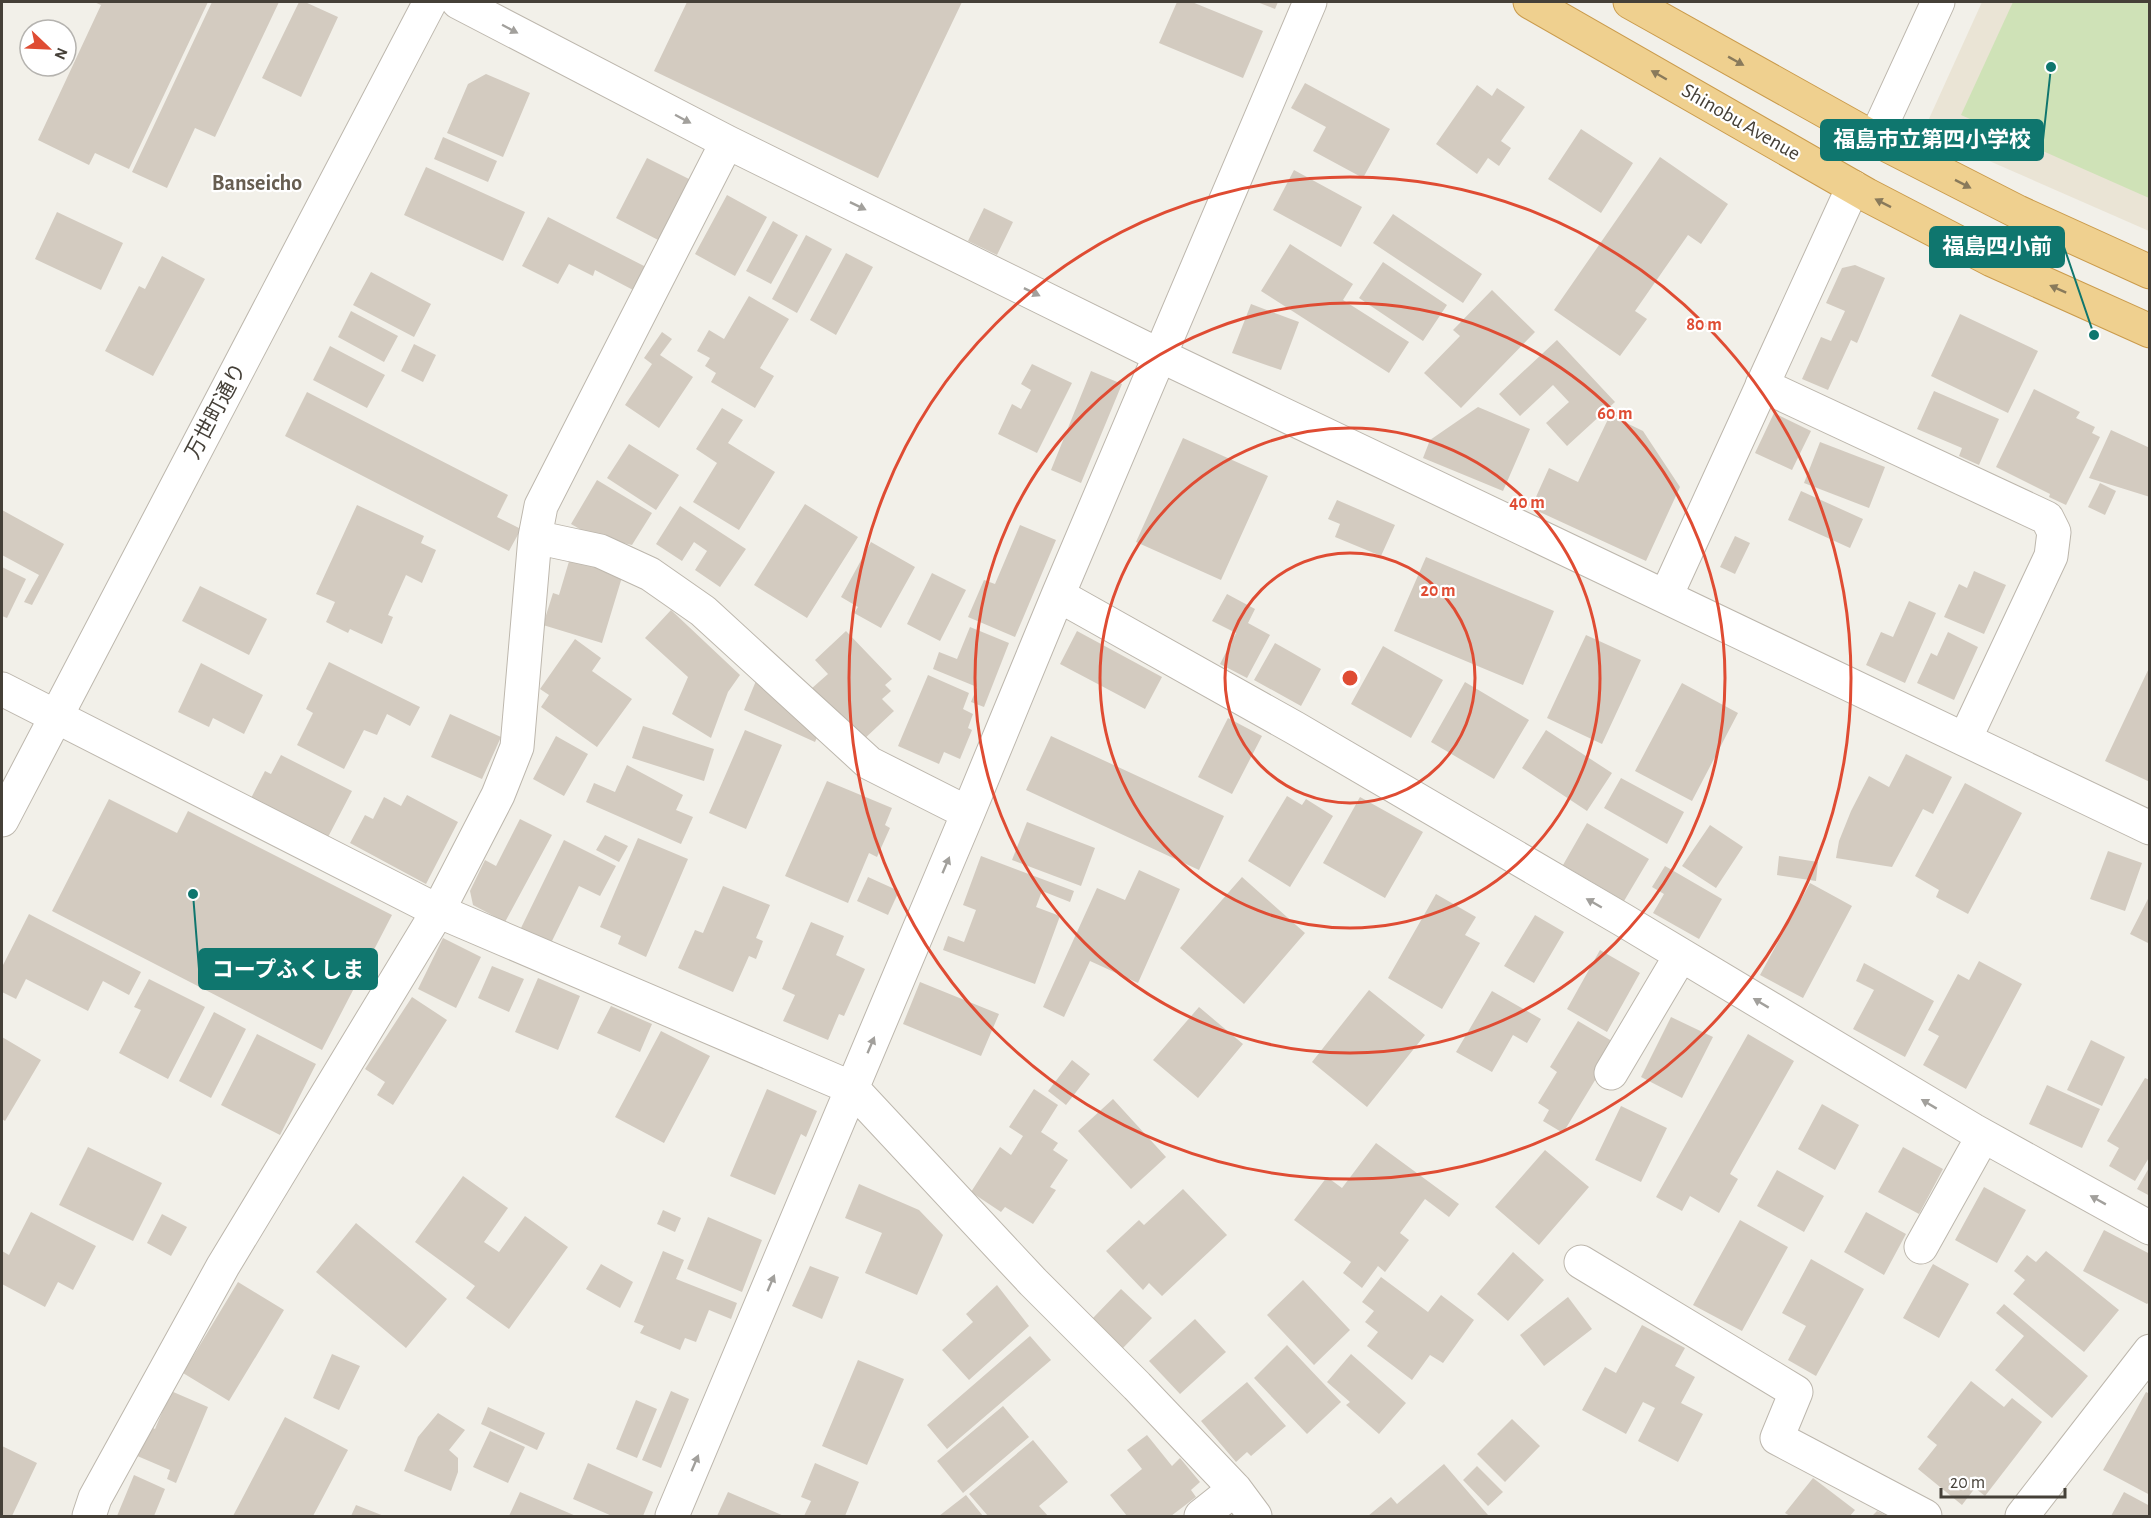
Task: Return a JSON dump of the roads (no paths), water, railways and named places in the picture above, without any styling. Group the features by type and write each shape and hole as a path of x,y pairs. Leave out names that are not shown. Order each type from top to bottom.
{"highway":[{"name":"Shinobu Avenue","path":"1530,2 1853,187 1992,260 2150,330"},
{"path":"1630,2 1875,139 2018,213 2150,272"}],"street":[{"name":"万世町通り","path":"2,820 430,2"},
{"path":"459,2 727,142 1161,356 2150,828"},
{"path":"672,1516 1058,595 1310,2"},
{"path":"1875,139 1938,2"},
{"path":"89,1516 94,1498 223,1266 438,911 498,795 517,747 535,537 541,506 727,142"},
{"path":"1666,596 1853,187"},
{"path":"1762,385 2047,518 2054,532 2051,556 1965,739"},
{"path":"535,537 600,550 650,574 703,611 869,764 968,813"},
{"path":"1058,595 1295,728 1983,1136 2150,1228"},
{"path":"2,689 438,911 852,1088 1033,1282 1235,1489 1255,1516"},
{"path":"1611,1073 1681,955"},
{"path":"1921,1247 1983,1136"},
{"path":"1581,1262 1796,1392 1777,1438 1924,1516"},
{"path":"2022,1516 2144,1367"},
{"path":"1201,1516 1235,1489"}],"place":[{"name":"福島市立第四小学校","path":"2051,67"},
{"name":"福島四小前","path":"2094,335"},
{"name":"コープふくしま","path":"193,894"}],"district":[{"name":"Banseicho","path":"257,183"}]}
